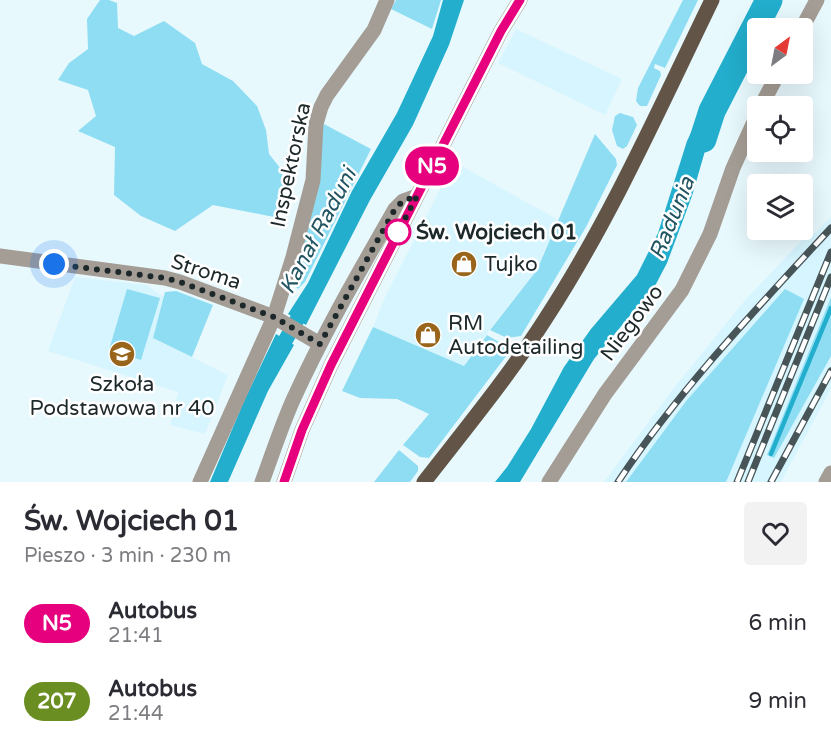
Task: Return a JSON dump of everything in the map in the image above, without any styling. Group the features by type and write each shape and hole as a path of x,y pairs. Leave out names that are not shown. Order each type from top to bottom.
{"main road":[{"path":"424,482 497,390 546,318 583,257 712,0"}],"street":[{"name":"Inspektorska","path":"200,482 277,318 313,180 316,124 321,107 327,95 374,30 387,0"},
{"path":"284,482 302,430 331,365 501,31 520,0"},
{"path":"807,18 817,0"},
{"name":"Niegowo","path":"549,482 605,394 682,290 710,234 747,138"},
{"path":"261,482 292,402 320,344 395,209 403,201 417,196"},
{"name":"Stroma","path":"0,256 165,278 277,318 320,344"},
{"path":"826,482 831,473"}],"shaded area":[{"path":"100,0 117,3 118,28 134,36 164,21 195,43 202,64 233,81 257,106 266,130 269,154 281,169 285,188 274,217 213,205 175,231 141,216 114,195 115,147 78,131 96,116 88,90 58,80 69,63 88,49 87,19"},
{"path":"396,0 441,0 432,29 391,9"},
{"path":"683,0 698,0 665,68 655,64 654,68 660,71 661,75 647,106 640,106 636,101 638,88"},
{"path":"516,29 622,79 605,115 498,63"},
{"path":"620,113 633,117 637,125 627,146 623,149 617,146 612,130 615,116"},
{"path":"322,123 371,149 305,282 298,289 296,287"},
{"path":"595,134 616,159 617,165 586,227 521,336 507,338 490,330 537,270"},
{"path":"454,162 557,219 537,270 495,322 464,366 373,327 385,297"},
{"path":"831,217 831,389 781,482 604,482 673,389 746,299 802,240 813,240 813,233"},
{"name":"Szkoła Podstawowa nr 40","path":"75,277 147,285 164,297 153,338 228,375 205,434 170,425 178,392 48,351"},
{"path":"127,289 160,298 141,360 109,350"},
{"path":"785,289 804,299 726,482 626,482 687,400"},
{"path":"176,291 213,305 192,357 153,338 165,292"},
{"path":"831,297 831,356 774,458 767,455"},
{"path":"373,327 464,366 487,335 508,350 507,355 429,458 420,457 403,445 429,414 397,399 360,398 342,391"},
{"path":"399,450 418,466 418,471 410,482 374,482"}],"water":[{"path":"443,0 464,0 449,45 413,125 370,200 306,325 288,314 308,283 352,191 397,113 433,36"},
{"path":"757,0 779,0 769,18 748,18"},
{"path":"747,20 747,61 728,99 712,90"},
{"path":"707,99 723,109 705,151 692,196 667,263 656,284 594,359 520,482 495,482 531,429 564,367 591,329 637,275 658,233 687,141"},
{"path":"276,334 294,345 268,391 228,482 210,482 244,401"}],"waterway":[{"name":"Radunia","path":"703,139 712,111 769,0"},
{"name":"Kanał Raduni","path":"276,357 307,302"},
{"path":"771,454 831,308"}],"railway":[{"path":"618,482 692,383 831,228"},
{"path":"737,482 831,252"},
{"path":"748,482 831,277"},
{"path":"771,482 831,371"}],"bus line":[{"name":"N5","path":"284,482 302,430 331,365 501,31 520,0"}],"place":[{"name":"Św. Wojciech 01","path":"398,232"},
{"name":"Tujko","path":"464,264"},
{"name":"RM Autodetailing","path":"428,335"},
{"name":"Szkoła Podstawowa nr 40","path":"122,354"}],"route":[{"path":"54,264 165,278 180,282 274,317 320,344 395,209 403,201 417,196 398,232"}]}
